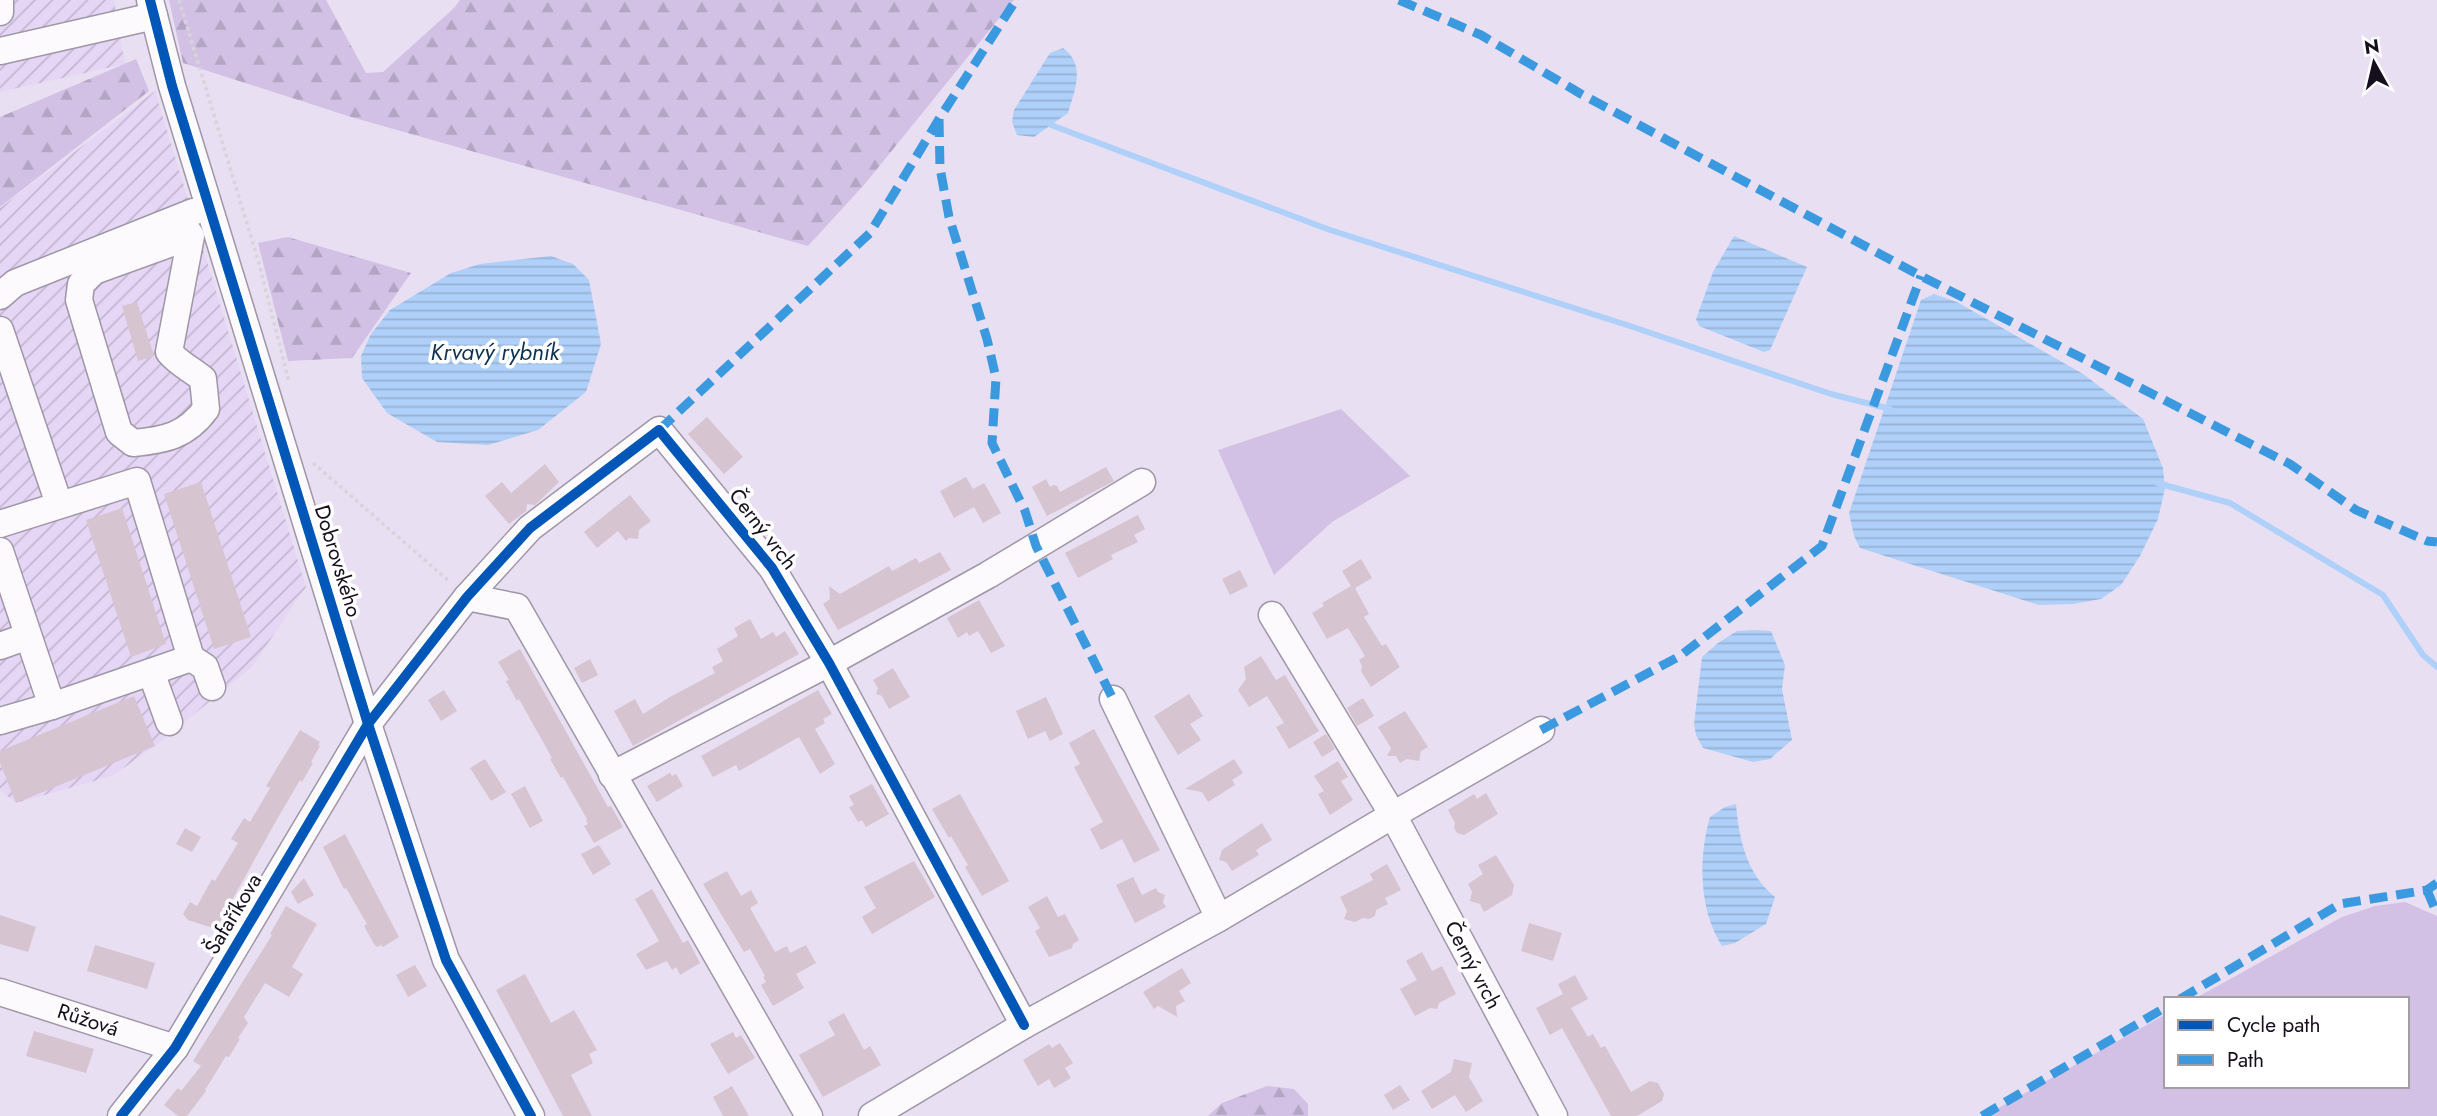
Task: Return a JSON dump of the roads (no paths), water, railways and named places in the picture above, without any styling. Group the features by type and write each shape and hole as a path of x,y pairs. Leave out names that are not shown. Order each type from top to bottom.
{"street":[{"path":"0,0 0,12"},
{"path":"0,51 152,8"},
{"name":"Dobrovského","path":"152,8 172,86 368,724 446,960 531,1116"},
{"path":"185,227 169,352 178,362 191,368 203,379 206,410 195,424 175,435 133,443 119,432 79,300 81,284 94,271 185,227 207,199"},
{"path":"0,296 15,283 185,227"},
{"path":"0,330 59,504"},
{"name":"Černý vrch","path":"368,724 467,597 530,528 659,430 772,568 829,663 1024,1025"},
{"path":"0,524 137,481 191,658 205,667 212,687"},
{"path":"612,775 829,663 988,575 1142,482"},
{"path":"0,551 51,706"},
{"path":"467,597 517,607 809,1116"},
{"name":"Černý vrch","path":"1272,615 1392,814 1553,1116"},
{"path":"0,646 28,636"},
{"path":"0,721 191,658"},
{"path":"151,672 169,722"},
{"path":"1113,699 1219,918"},
{"name":"Šafaříkova","path":"121,1116 175,1048 368,724"},
{"path":"872,1116 1024,1025 1219,918 1392,814 1542,730"},
{"name":"Růžová","path":"0,992 175,1048"}],"water":[{"path":"1063,48 1070,55 1077,70 1076,86 1068,113 1034,137 1017,135 1012,122 1014,110 1050,53"},
{"path":"1734,236 1807,267 1770,350 1764,352 1699,326 1696,319 1713,272"},
{"name":"Krvavý rybník","path":"551,256 573,264 589,280 601,344 586,392 538,430 488,445 437,442 387,413 362,378 361,356 371,334 390,310 451,273 480,264"},
{"path":"1934,294 1957,302 2083,374 2143,419 2163,468 2165,488 2158,519 2140,556 2121,585 2101,599 2073,604 2039,605 1860,548 1854,536 1849,513 1921,300"},
{"path":"1737,631 1771,631 1785,665 1782,689 1792,740 1770,759 1753,762 1703,748 1694,724 1702,657"},
{"path":"1736,804 1746,855 1757,878 1775,897 1766,924 1735,943 1722,946 1714,932 1705,900 1702,866 1710,817 1725,807"}],"waterway":[{"path":"1051,125 1330,230 1627,325 1831,394 1890,409"},
{"path":"2157,483 2230,503 2383,595 2423,655 2437,667"}]}
